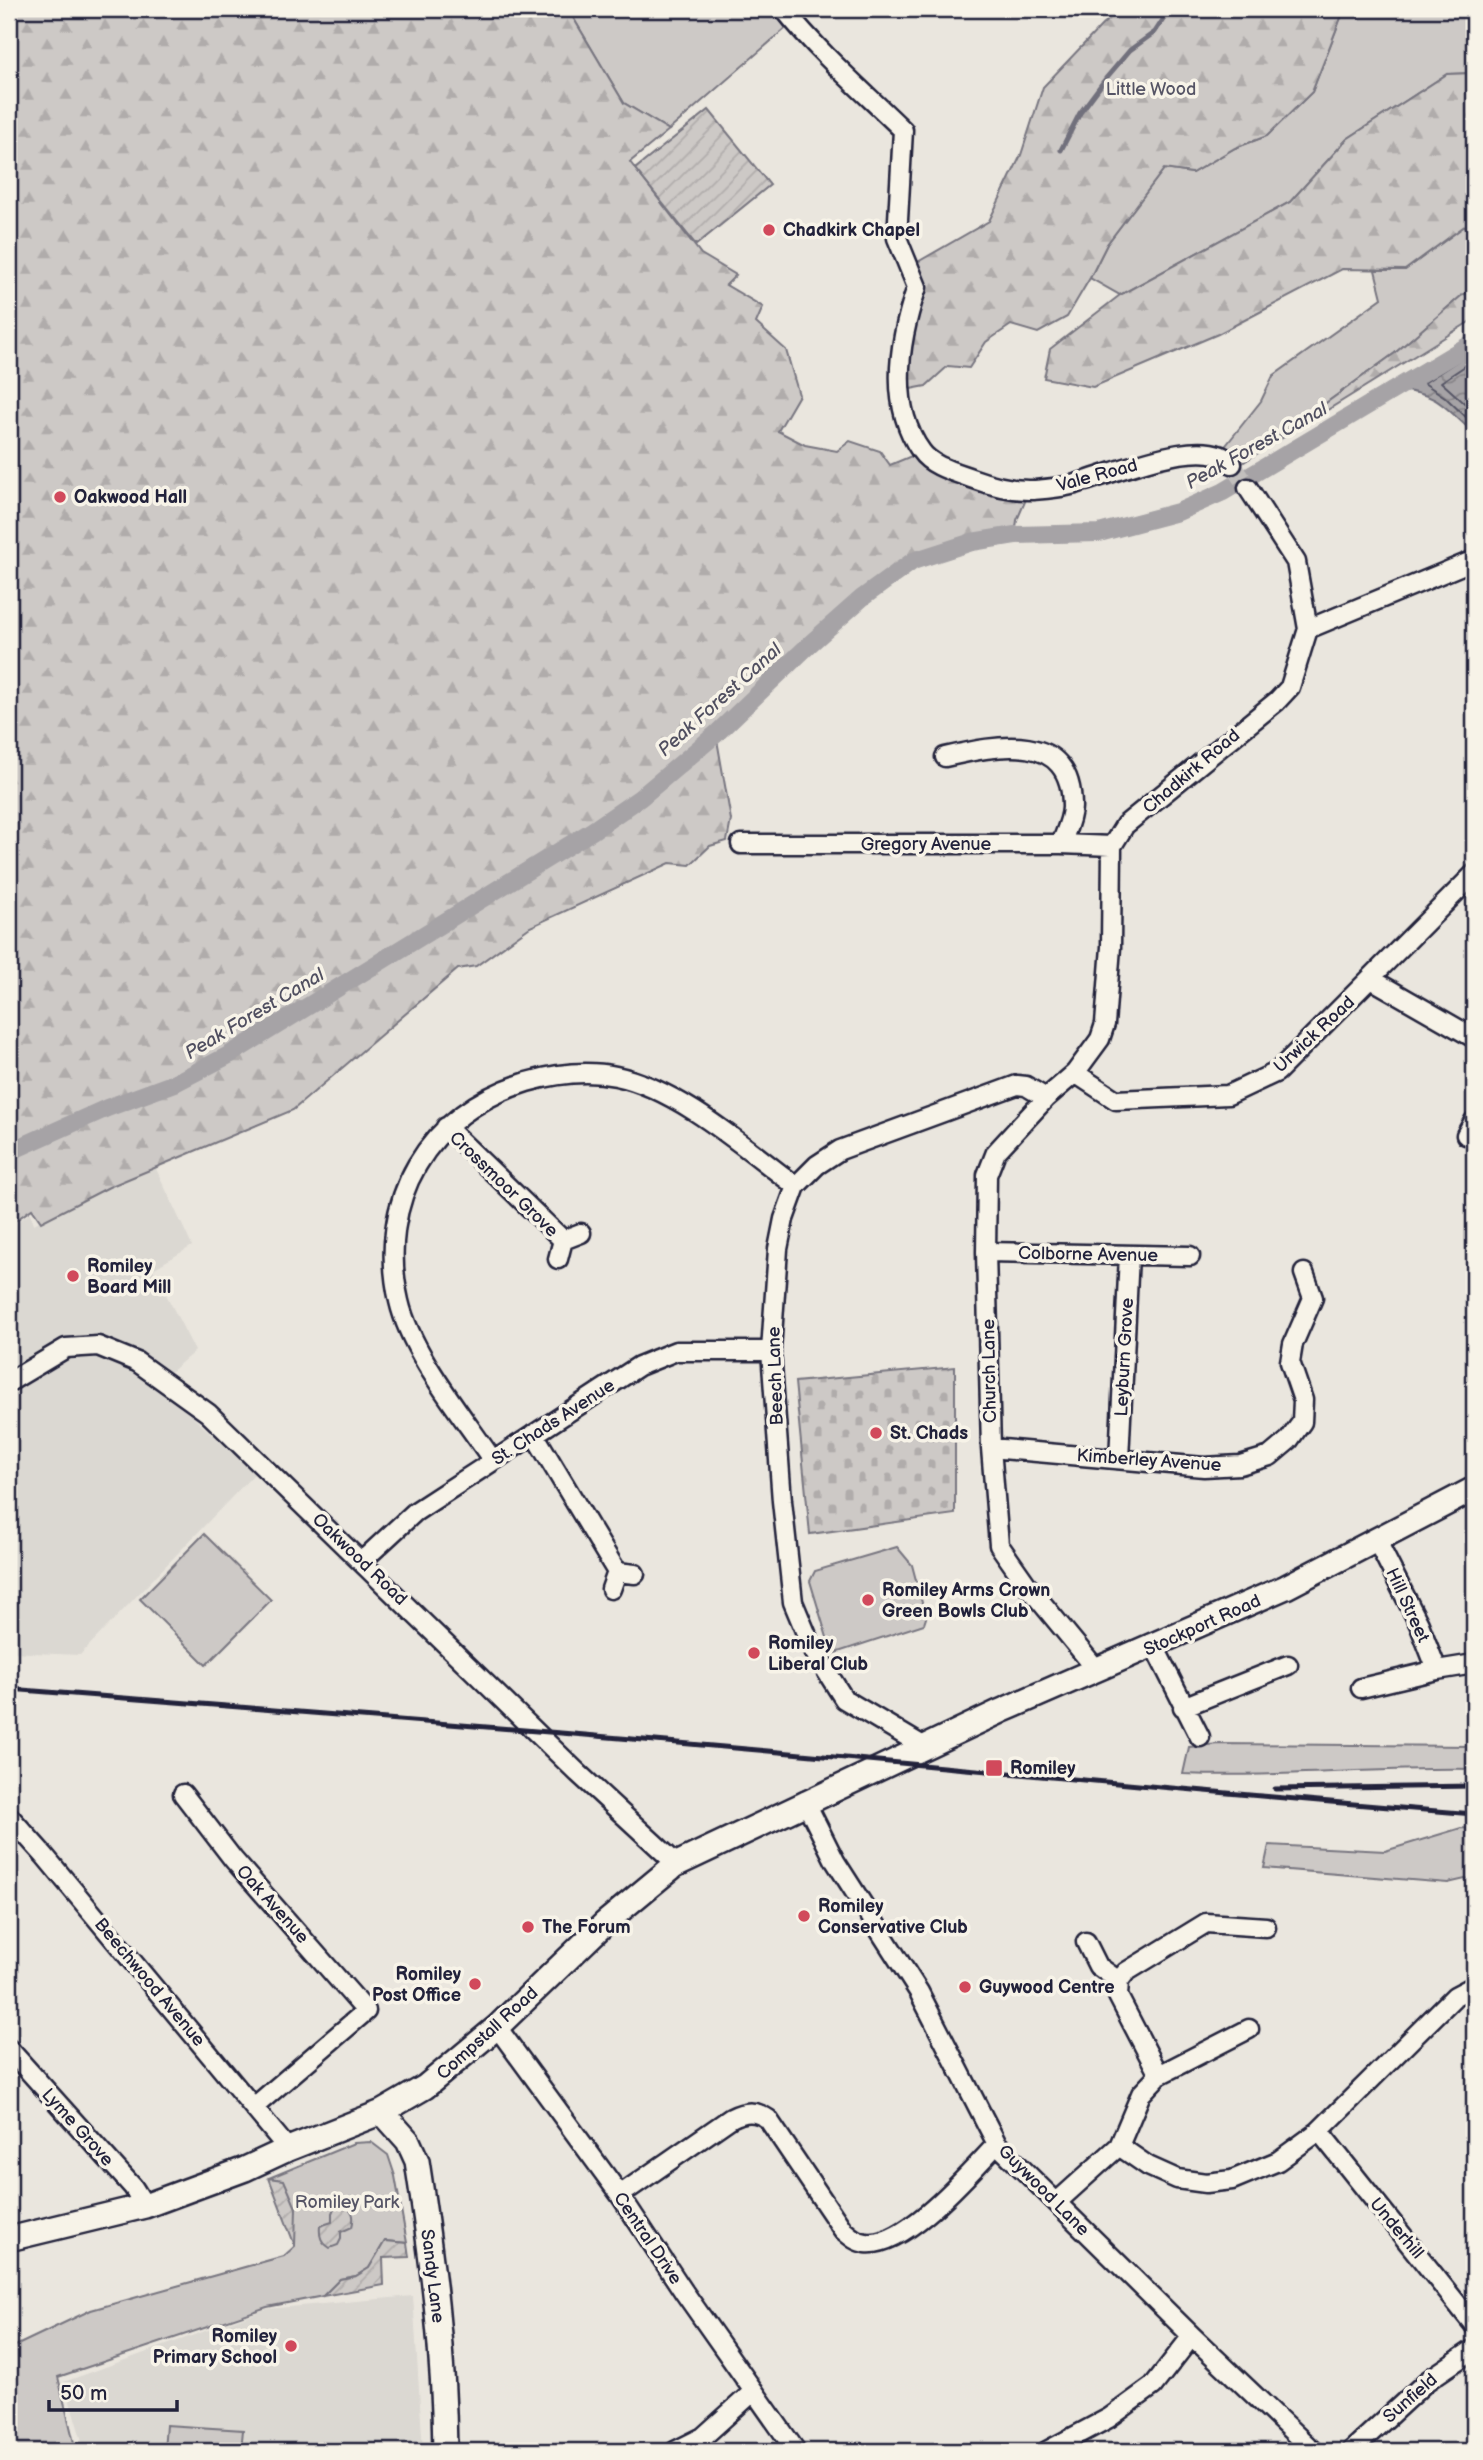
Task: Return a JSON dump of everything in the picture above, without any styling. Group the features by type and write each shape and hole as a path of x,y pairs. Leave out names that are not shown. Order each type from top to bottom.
{"main road":[{"name":"Stockport Road","path":"923,1746 1286,1587 1474,1489"},
{"name":"Compstall Road","path":"9,2239 145,2206 245,2169 382,2112 425,2087 497,2026 605,1923 675,1865 923,1746"},
{"name":"Sandy Lane","path":"382,2112 408,2141 417,2161 440,2324 445,2451"}],"street":[{"name":"Vale Road","path":"784,9 834,63 903,130 897,238 917,286 907,318 901,352 900,391 908,424 921,452 946,469 990,485 1031,490 1070,485 1186,453 1208,451 1228,458 1232,464"},
{"name":"Chadkirk Road","path":"1112,846 1125,825 1277,701 1290,687 1308,629 1296,562 1248,488"},
{"path":"1308,629 1474,560"},
{"path":"945,757 1008,746 1034,748 1056,760 1068,778 1072,809 1061,844"},
{"name":"Gregory Avenue","path":"741,844 1112,846"},
{"path":"1075,1073 1093,1051 1105,1024 1111,947 1112,846"},
{"name":"Urwick Road","path":"1075,1073 1115,1100 1228,1095 1277,1072 1472,880"},
{"path":"1371,979 1474,1038"},
{"path":"493,1461 432,1371 409,1330 395,1280 393,1247 401,1200 419,1161 446,1127 499,1093 539,1079 589,1073 617,1076 666,1093 796,1186"},
{"name":"Church Lane","path":"1075,1073 1045,1098 996,1152 987,1175 986,1252 991,1448 999,1545 1035,1595 1097,1670"},
{"name":"Beech Lane","path":"923,1746 844,1699 813,1650 793,1602 782,1501 771,1351 778,1249 784,1219 796,1186 817,1165 840,1150 1017,1085 1026,1086 1045,1098"},
{"name":"Crossmoor Grove","path":"446,1127 563,1240"},
{"path":"558,1259 563,1240 581,1233"},
{"name":"Colborne Avenue","path":"986,1252 1190,1256"},
{"name":"Leyburn Grove","path":"1119,1458 1129,1255"},
{"name":"Kimberley Avenue","path":"991,1448 1204,1467 1240,1465 1270,1456 1289,1440 1302,1422 1303,1400 1290,1362 1293,1344 1313,1298 1304,1273"},
{"name":"Oakwood Road","path":"9,1382 66,1348 99,1346 137,1362 208,1413 675,1865"},
{"name":"St. Chads Avenue","path":"362,1561 415,1512 639,1366 676,1351 771,1351"},
{"path":"534,1434 621,1578"},
{"name":"Hill Street","path":"1377,1541 1419,1624 1437,1670"},
{"path":"1154,1646 1200,1737"},
{"path":"1361,1688 1474,1664"},
{"path":"1183,1707 1288,1665"},
{"name":"Oak Avenue","path":"183,1794 233,1859 366,2011 254,2107"},
{"name":"Guywood Lane","path":"805,1801 835,1861 919,1992 997,2144 1313,2451"},
{"name":"Beechwood Avenue","path":"9,1816 288,2149"},
{"path":"1158,2075 1118,1996 1119,1981 1126,1972 1206,1923 1266,1927"},
{"path":"1086,1942 1098,1966 1119,1981"},
{"path":"1119,2146 1148,2166 1177,2179 1206,2183 1232,2180 1279,2161 1319,2131 1455,1996 1474,1986"},
{"name":"Central Drive","path":"497,2026 620,2195 796,2451"},
{"path":"1057,2202 1119,2146 1141,2094 1158,2075 1249,2029"},
{"name":"Lyme Grove","path":"9,2049 133,2187 145,2206"},
{"path":"620,2195 731,2118 741,2113 753,2112 768,2119 843,2230 857,2241 880,2242 903,2230 944,2200 997,2144"},
{"name":"Underhill","path":"1319,2131 1474,2325"},
{"path":"1047,2451 1109,2418 1153,2386 1192,2336"},
{"name":"Sunfield","path":"1351,2451 1427,2381 1474,2350"},
{"path":"675,2451 703,2437 754,2391"}],"shaded area":[{"path":"152,1160 192,1246 153,1269 195,1351 156,1384 255,1473 80,1655 9,1652 9,1228 30,1213 34,1224"},
{"name":"Romiley Primary School","path":"413,2296 423,2451 85,2451 64,2382 266,2309"}],"green space":[{"path":"9,9 568,9 624,103 669,130 630,162 701,254 736,275 726,285 763,307 756,323 786,350 799,395 778,431 805,445 837,451 850,441 880,451 890,465 921,452 1030,490 1017,520 1015,535 972,542 913,561 891,576 810,644 716,734 731,820 727,841 710,846 690,865 670,863 530,927 476,966 458,969 293,1110 109,1187 41,1222 32,1209 9,1225"},
{"path":"568,9 771,9 786,28 669,130 624,103"},
{"name":"Little Wood","path":"1122,9 1350,9 1342,15 1312,92 1267,136 1235,148 1192,173 1164,169 1107,244 1067,317 1038,333 1011,325 986,342 969,368 948,366 926,386 900,391 909,267 989,221 1021,155 1043,87 1103,24"},
{"path":"1350,9 1474,9 1474,73 1447,74 1347,139 1290,202 1120,295 1090,278 1107,244 1164,169 1192,173 1235,148 1267,136 1312,92 1342,15"},
{"path":"1474,73 1474,219 1405,270 1342,269 1218,334 1093,387 1044,378 1050,349 1120,295 1290,202 1347,139 1447,74"},
{"path":"709,110 770,185 696,245 635,169"},
{"path":"1474,219 1474,289 1461,296 1395,353 1241,464 1223,449 1261,401 1273,376 1382,298 1375,270 1405,270"},
{"path":"1474,289 1474,319 1250,458 1395,353 1461,296"},
{"name":"St. Chads","path":"955,1367 955,1514 810,1534 795,1382"},
{"path":"204,1534 271,1600 206,1665 140,1599"},
{"name":"Romiley Arms Crown Green Bowls Club","path":"897,1547 912,1565 926,1618 924,1624 832,1654 810,1581 815,1571"},
{"path":"1219,1744 1474,1746 1474,1769 1256,1775 1183,1774 1189,1747"},
{"path":"1461,1828 1474,1829 1474,1877 1448,1883 1264,1868 1269,1845 1385,1851"},
{"name":"Romiley Park","path":"371,2142 388,2155 395,2176 407,2243 385,2241 369,2268 356,2276 340,2279 323,2296 267,2307 58,2377 76,2451 9,2451 9,2349 91,2310 284,2256 295,2246 284,2181 269,2178 354,2143"},
{"path":"269,2178 284,2180 296,2208 295,2246"},
{"path":"343,2203 352,2214 352,2227 341,2232 338,2245 330,2248 321,2239 320,2226 332,2222 335,2206"},
{"path":"385,2241 407,2243 409,2257 383,2258 384,2285 323,2296 340,2279 356,2276 369,2268"},
{"path":"166,2425 243,2430 241,2451 164,2451"}],"water":[{"path":"1474,342 1474,423 1468,428 1436,400 1396,390"}],"waterway":[{"path":"1061,150 1080,113 1107,77 1130,50 1155,32 1170,9"},
{"name":"Peak Forest Canal","path":"9,1152 107,1108 175,1083 229,1055 592,831 640,798 716,734 862,598 913,561 972,542 1015,535 1099,533 1178,512 1223,492 1474,342"}],"tunnel":[{"path":"1232,464 1248,488"}],"railway":[{"path":"9,1689 423,1721 1474,1814"},
{"path":"1275,1789 1474,1786"}],"place":[{"name":"Chadkirk Chapel","path":"769,230"},
{"name":"Oakwood Hall","path":"60,497"},
{"name":"Romiley Board Mill","path":"73,1276"},
{"name":"St. Chads","path":"876,1433"},
{"name":"Romiley Arms Crown Green Bowls Club","path":"868,1600"},
{"name":"Romiley Liberal Club","path":"754,1653"},
{"name":"Romiley","path":"994,1768"},
{"name":"Romiley Conservative Club","path":"804,1916"},
{"name":"The Forum","path":"528,1927"},
{"name":"Romiley Post Office","path":"475,1984"},
{"name":"Guywood Centre","path":"965,1987"},
{"name":"Romiley Primary School","path":"291,2346"}]}
